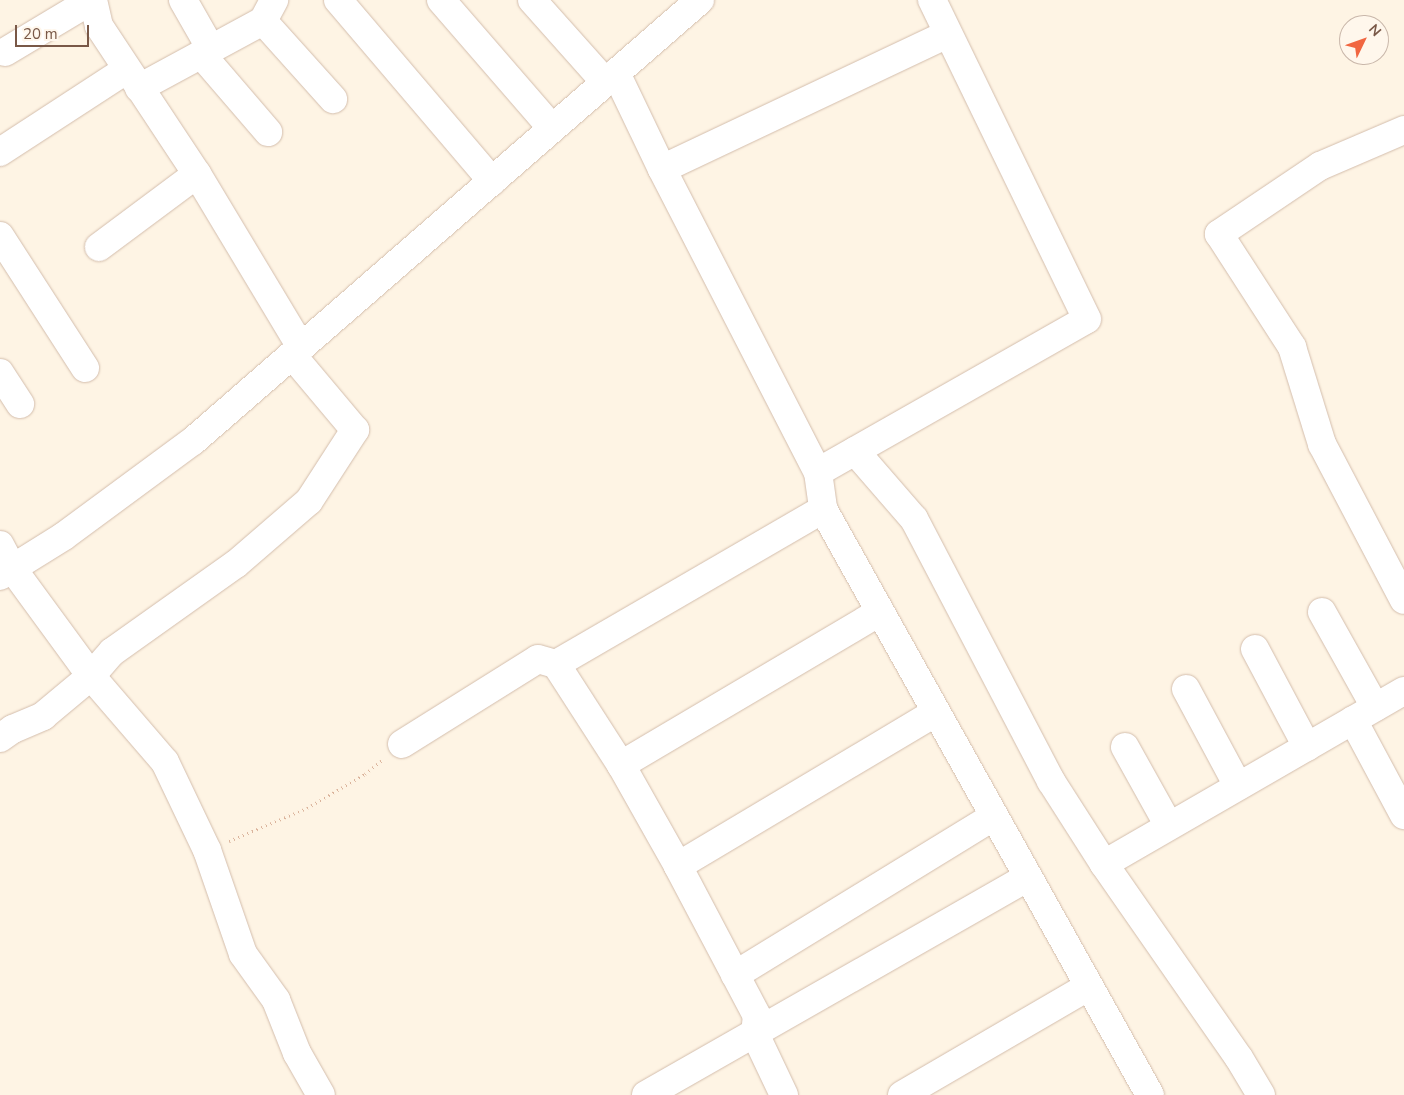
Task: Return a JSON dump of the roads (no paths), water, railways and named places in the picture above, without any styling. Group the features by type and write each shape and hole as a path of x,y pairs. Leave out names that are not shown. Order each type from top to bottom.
{"street":[{"path":"0,738 12,729 43,716 91,676 112,652 236,564 310,501 354,430 297,351 197,174 99,26 92,0 5,52"},
{"path":"183,0 206,52 268,132"},
{"path":"338,0 492,181"},
{"path":"441,0 552,128"},
{"path":"532,0 611,78 662,169 818,472 823,509 1150,1095"},
{"path":"818,472 1087,319 932,0"},
{"path":"320,1095 297,1052 276,1000 243,954 207,850 165,762 91,676 4,563 64,536 193,441 611,78 695,1"},
{"path":"0,152 133,79 206,52 268,10 333,99"},
{"path":"662,169 947,34"},
{"path":"1404,130 1320,166 1219,234 1292,347 1322,444 1404,600"},
{"path":"99,246 197,174"},
{"path":"0,236 85,368"},
{"path":"0,373 20,404"},
{"path":"855,451 914,519 1051,781 1104,864 1239,1058 1261,1095"},
{"path":"556,664 823,509"},
{"path":"621,765 880,612"},
{"path":"1322,612 1402,806"},
{"path":"1255,649 1307,747"},
{"path":"402,744 538,659 556,664 621,765 678,866 757,1016 755,1034 784,1095"},
{"path":"1186,689 1238,786"},
{"path":"1104,864 1404,691"},
{"path":"678,866 936,712"},
{"path":"1125,747 1169,826"},
{"path":"735,975 994,816"},
{"path":"646,1095 1028,877"},
{"path":"902,1095 1089,986"}]}
